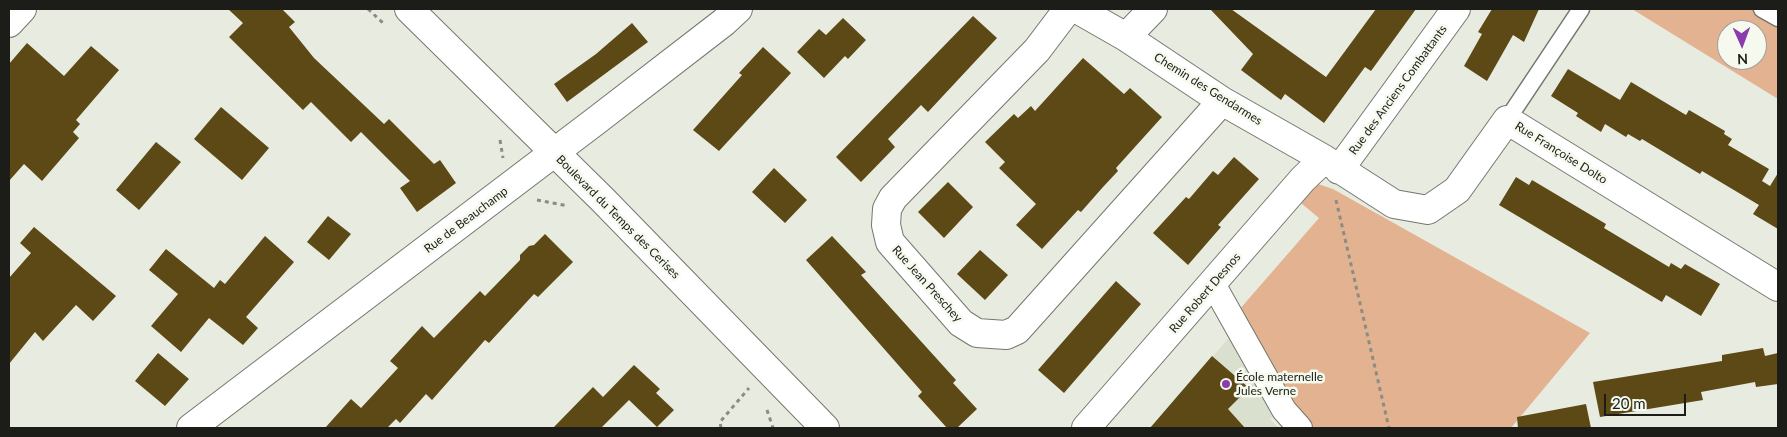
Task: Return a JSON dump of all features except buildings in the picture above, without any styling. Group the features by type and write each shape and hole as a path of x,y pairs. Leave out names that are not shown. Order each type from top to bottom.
{"street":[{"path":"9,23 22,9"},
{"name":"Boulevard du Temps des Cerises","path":"409,9 553,153 603,200 825,428"},
{"name":"Rue de Beauchamp","path":"191,428 517,181 724,22 738,9"},
{"name":"Rue Jean Preschey","path":"1068,9 1037,50 894,198 887,209 886,224 890,242 961,323 977,333 1006,335 1017,330 1222,101"},
{"name":"Chemin des Gendarmes","path":"1077,9 1126,37 1222,101 1331,164"},
{"path":"1126,37 1153,9"},
{"name":"Rue des Anciens Combattants","path":"1331,164 1456,9"},
{"name":"Rue Françoise Dolto","path":"1331,164 1394,204 1428,210 1457,190 1507,120 1778,287"},
{"name":"Rue Robert Desnos","path":"1086,428 1303,179 1331,164"},
{"path":"1213,284 1284,410 1300,428"}],"lane":[{"path":"1507,120 1580,9"},
{"path":"1762,9 1778,18"}],"path":[{"path":"368,9 390,30"},
{"path":"494,133 502,142 505,167 535,200 557,202 569,207"},
{"path":"1336,199 1389,428"},
{"path":"743,380 755,393"},
{"path":"721,428 720,422 750,387"},
{"path":"766,404 774,428"}],"shaded area":[{"path":"1632,9 1778,9 1778,99 1731,70 1767,70 1767,20 1717,20 1717,61"},
{"path":"1303,179 1333,189 1590,333 1511,428 1303,428 1232,318 1319,218 1296,199"},
{"name":"École maternelle Jules Verne","path":"1234,332 1279,411 1270,419 1279,428 1150,428"}],"place":[{"name":"École maternelle Jules Verne","path":"1226,384"}]}
